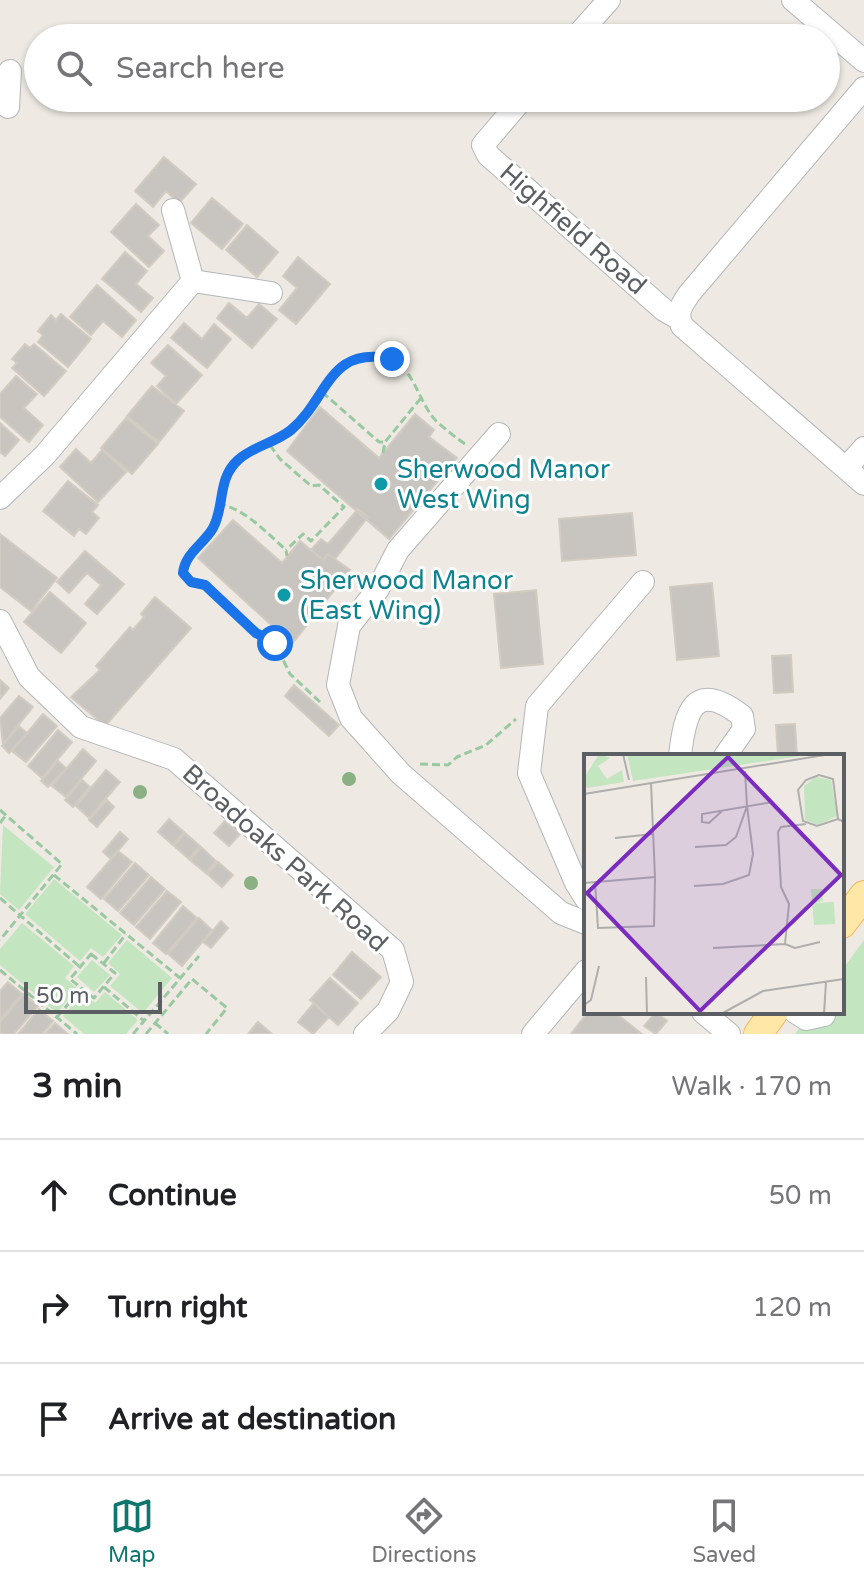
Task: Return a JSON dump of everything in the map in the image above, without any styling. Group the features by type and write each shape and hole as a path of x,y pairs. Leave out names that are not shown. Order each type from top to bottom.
{"main road":[{"path":"844,921 864,895"},
{"path":"758,1034 773,1014"}],"street":[{"path":"588,24 609,0"},
{"path":"793,0 821,24"},
{"path":"840,40 864,61"},
{"path":"678,318 679,309 689,294 864,88"},
{"name":"Highfield Road","path":"511,112 483,145 488,155 664,310 678,318 682,326 864,484"},
{"path":"173,210 193,281"},
{"path":"193,281 271,293"},
{"path":"0,498 45,455 193,281"},
{"path":"499,434 398,550 378,589 349,626 338,685 351,718 401,774 561,913 584,922"},
{"path":"846,468 864,448"},
{"path":"584,896 529,773 537,706 643,582"},
{"name":"Broadoaks Park Road","path":"0,621 29,677 81,727 174,759 393,950 402,982 388,1011 365,1034"},
{"path":"680,754 684,723 691,707 703,699 715,699 742,716 744,729 726,754"},
{"path":"533,1034 584,973"},
{"path":"705,1014 729,1034"},
{"path":"798,1014 806,1019 824,1015"}],"path":[{"path":"320,702 290,674 275,643 256,633 205,585 191,582 183,573 184,564 215,524 221,487 237,461 270,445 294,427 332,374 349,360 375,355 392,359 403,367 414,378 421,398 436,420 472,449"},
{"path":"322,392 379,442 385,442"},
{"path":"383,453 385,442 421,398"},
{"path":"270,445 295,474 311,486 319,485 344,507 320,535 311,541 303,534 286,550"},
{"path":"218,503 235,507 286,550 287,556"},
{"path":"401,774 412,764 448,765 457,757 486,745 508,723 537,706"},
{"path":"0,810 62,864 0,940"},
{"path":"0,823 6,815"},
{"path":"54,875 180,978"},
{"path":"0,898 80,967"},
{"path":"103,964 126,934"},
{"path":"91,954 115,973 94,998 70,979 80,967 91,954"},
{"path":"133,1034 199,956"},
{"path":"0,970 77,1034"},
{"path":"146,1034 192,979 227,1008 206,1034"},
{"path":"104,987 144,1021"},
{"path":"57,1017 82,988"},
{"path":"155,1023 168,1034"}],"green space":[{"path":"3,825 54,867 19,910 0,894"},
{"path":"54,879 122,935 103,957 91,948 80,961 25,914"},
{"path":"22,923 74,966 65,978 77,988 57,1013 0,965 0,949"},
{"path":"127,940 172,978 143,1013 110,986 120,974 108,963"},
{"path":"864,940 864,1034 795,1034 810,1014 844,1014 844,967"},
{"path":"92,960 110,975 94,992 77,977"},
{"path":"105,992 138,1020 126,1034 84,1034 63,1016 83,993 95,1003"}],"building":[{"path":"164,157 196,184 179,203 166,191 153,207 135,191"},
{"path":"212,198 243,224 222,249 191,223"},
{"path":"136,204 159,225 148,236 164,251 149,267 111,232"},
{"path":"247,225 278,252 257,277 226,250"},
{"path":"125,252 147,271 136,284 153,298 141,312 102,279"},
{"path":"298,257 330,284 296,324 279,310 297,288 283,276"},
{"path":"97,285 136,320 122,337 103,321 91,335 70,317"},
{"path":"229,303 247,318 259,304 277,319 252,348 217,318"},
{"path":"61,314 91,339 68,367 38,342 43,335 38,331 51,315 56,320"},
{"path":"184,323 202,339 214,324 231,339 207,368 171,338"},
{"path":"25,344 30,348 34,344 66,371 44,396 12,368 17,363 12,359"},
{"path":"168,345 202,375 176,404 157,386 166,376 151,363"},
{"path":"16,376 37,394 24,408 43,425 29,442 0,417 0,394"},
{"path":"152,386 184,411 159,442 127,416"},
{"name":"Sherwood Manor West Wing","path":"320,407 379,458 415,414 434,430 429,437 457,458 389,539 287,451"},
{"path":"126,418 158,444 132,474 101,448"},
{"path":"0,423 19,440 5,456 0,452"},
{"path":"76,449 91,463 102,450 126,472 98,502 60,467"},
{"path":"68,481 98,505 92,512 99,518 86,534 79,529 74,536 43,511"},
{"path":"358,509 368,517 335,559 328,554 323,560 311,550 321,539 328,544"},
{"path":"632,513 636,555 562,561 559,519"},
{"name":"Sherwood Manor (East Wing)","path":"233,520 282,563 300,541 323,560 328,554 350,570 292,644 198,558"},
{"path":"0,534 57,578 31,611 0,587"},
{"path":"85,551 124,584 97,614 85,604 101,585 87,573 69,593 57,582"},
{"path":"712,583 719,656 677,660 670,587"},
{"path":"536,590 543,664 501,668 494,594"},
{"path":"50,592 86,623 61,653 24,622"},
{"path":"155,597 191,628 105,726 71,697 100,670 96,666 130,627 133,630"},
{"path":"791,655 793,692 774,693 772,656"},
{"path":"0,680 9,688 0,699"},
{"path":"294,685 339,725 329,736 285,696"},
{"path":"19,696 33,707 3,744 0,718"},
{"path":"43,714 57,726 26,762 12,751"},
{"path":"795,724 797,754 778,754 776,725"},
{"path":"19,726 27,733 9,753 2,746"},
{"path":"58,730 72,742 42,778 28,766"},
{"path":"83,749 96,761 66,797 52,786"},
{"path":"58,761 66,768 48,787 41,781"},
{"path":"106,770 120,782 89,818 76,806"},
{"path":"82,780 90,787 73,807 65,800"},
{"path":"107,800 114,807 97,827 89,820"},
{"path":"169,819 184,832 173,845 158,832"},
{"path":"225,821 240,834 229,846 214,833"},
{"path":"120,832 128,839 111,859 103,852"},
{"path":"185,833 200,846 189,859 174,846"},
{"path":"201,847 216,861 206,873 190,860"},
{"path":"118,851 132,862 101,899 87,887"},
{"path":"218,862 233,875 222,887 207,874"},
{"path":"135,863 149,875 118,911 104,899"},
{"path":"151,877 165,889 134,925 120,913"},
{"path":"167,891 181,902 150,939 136,927"},
{"path":"183,906 197,918 166,954 153,943"},
{"path":"199,918 212,930 182,966 168,954"},
{"path":"221,921 228,928 211,948 203,942"},
{"path":"352,952 381,977 361,999 333,975"},
{"path":"330,978 358,1003 338,1025 310,1000"},
{"path":"8,982 22,994 0,1019 0,991"},
{"path":"24,994 38,1006 14,1034 0,1034 0,1022"},
{"path":"314,1003 329,1017 313,1034 298,1022"},
{"path":"39,1009 53,1021 42,1034 18,1034"},
{"path":"586,1014 617,1014 642,1034 571,1034"},
{"path":"654,1014 667,1021 656,1034 644,1026"},
{"path":"258,1022 272,1034 248,1034"},
{"path":"55,1023 68,1034 45,1034"}],"place":[{"name":"Sherwood Manor West Wing","path":"381,484"},
{"name":"Sherwood Manor (East Wing)","path":"284,595"}],"route":[{"path":"275,643 256,633 205,585 191,582 183,573 184,564 215,524 221,487 237,461 252,451 272,444 294,427 332,374 349,360 375,355 392,359"}]}
